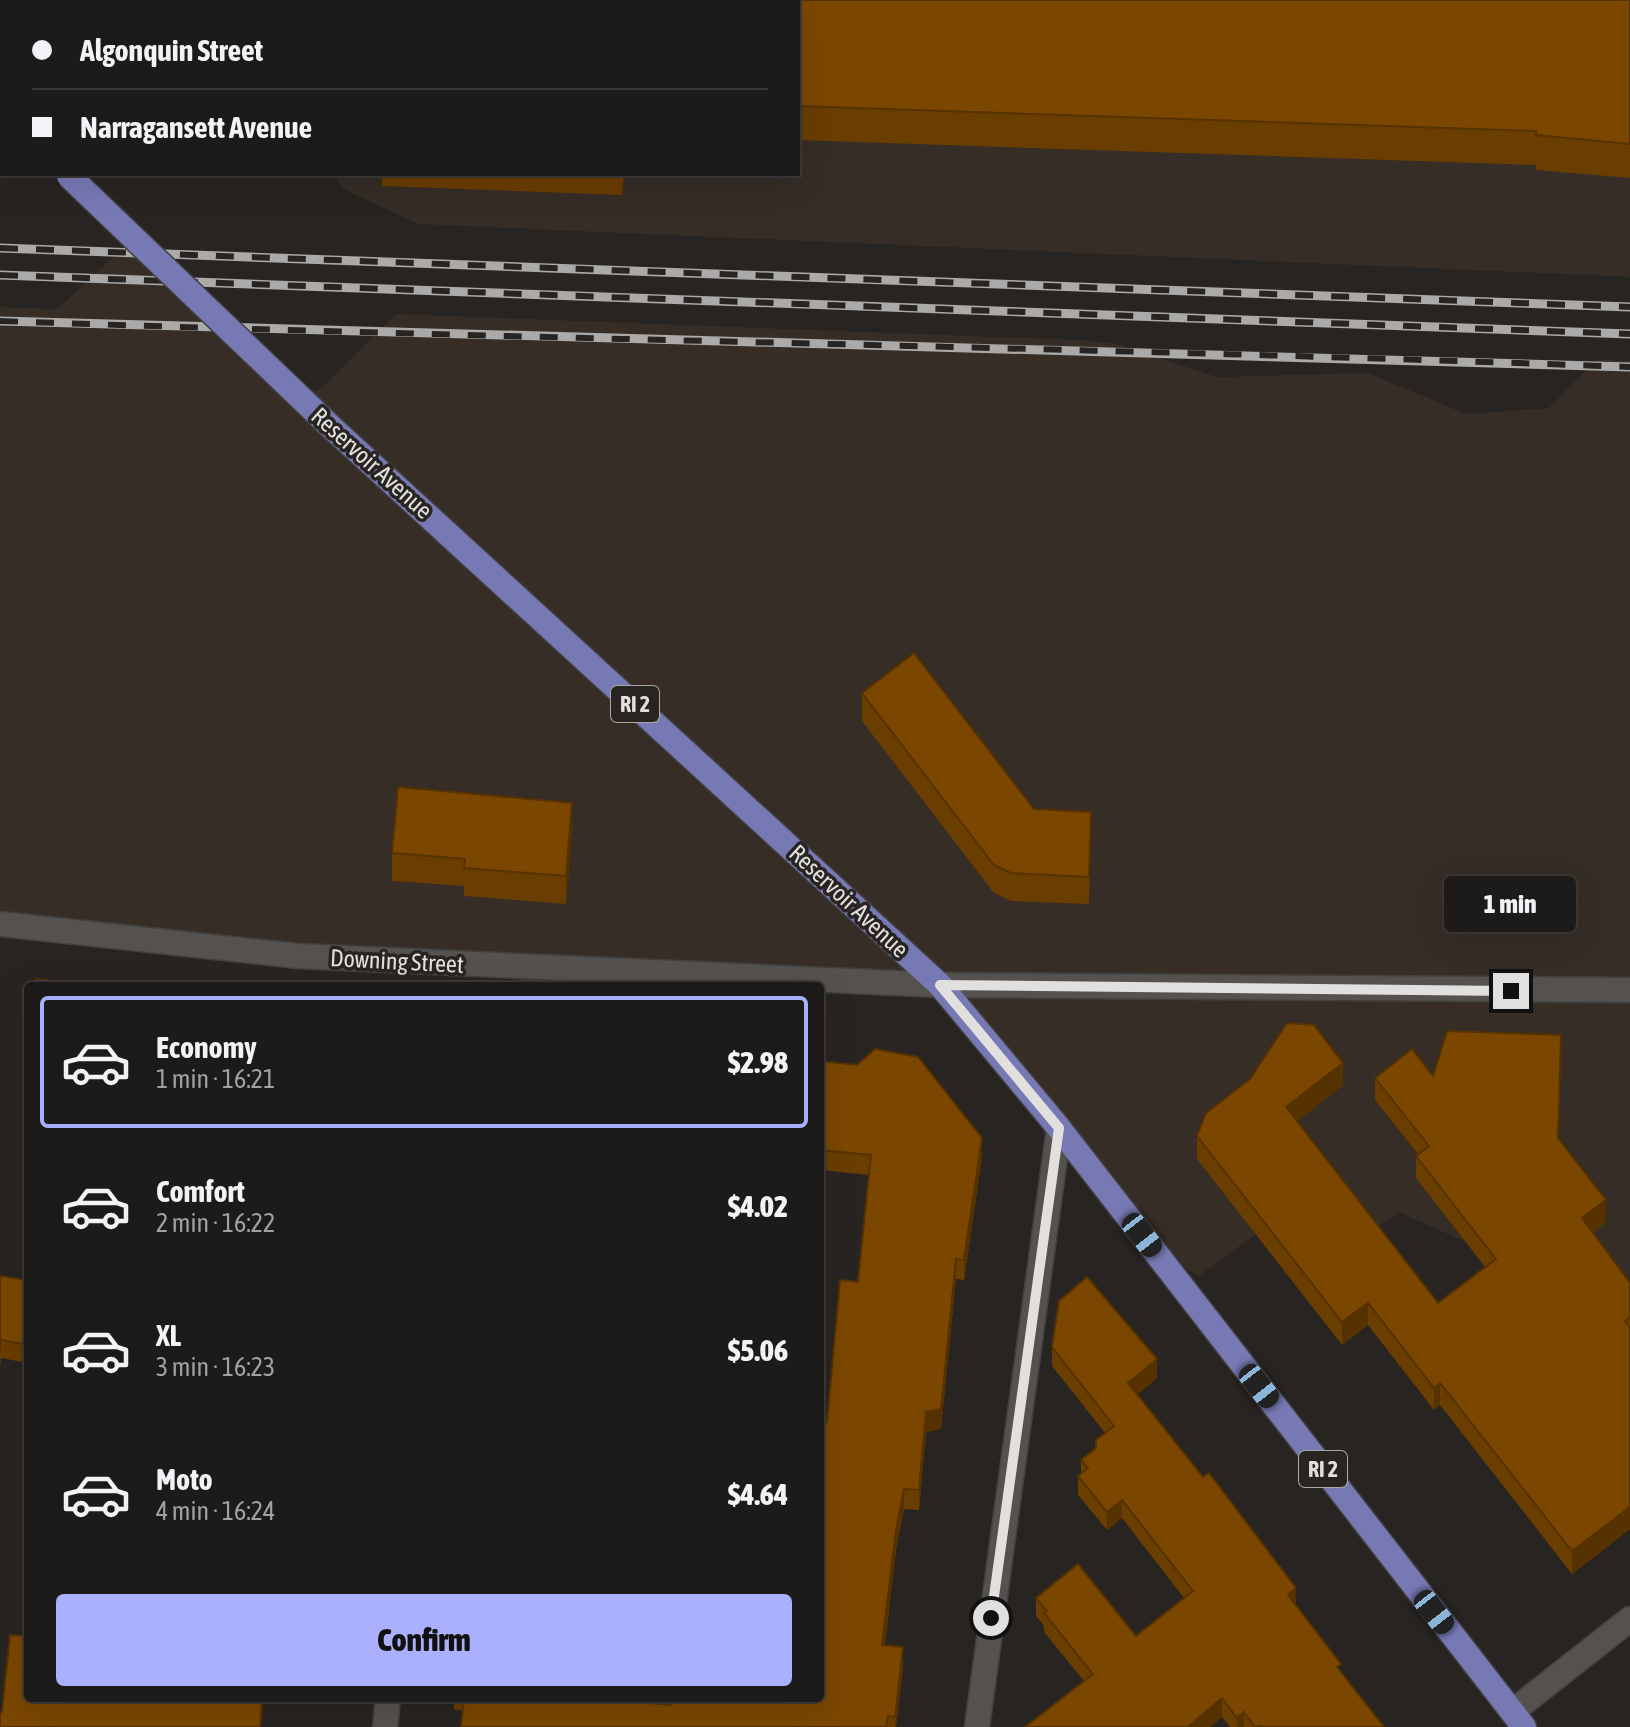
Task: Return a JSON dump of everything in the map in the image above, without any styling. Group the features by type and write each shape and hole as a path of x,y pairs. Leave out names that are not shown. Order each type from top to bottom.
{"main road":[{"name":"Reservoir Avenue","path":"69,176 329,425 940,985 1059,1128 1518,1720"}],"street":[{"name":"Downing Street","path":"0,924 460,975 796,982"},
{"name":"Downing Street","path":"824,983 1630,990"},
{"path":"977,1727 1059,1128"},
{"path":"1518,1720 1630,1619"},
{"path":"385,1727 388,1702"}],"shaded area":[{"path":"800,0 1630,0 1630,277 418,224 343,189 333,176 800,176"},
{"path":"137,235 308,393 321,389 396,314 1080,340 1117,344 1217,377 1368,373 1466,414 1549,408 1597,359 1630,361 1630,1315 1401,1213 1351,1241 1282,1215 1199,1276 1186,1269 1044,1093 957,998 824,987 824,982 766,982 0,918 0,307 57,309"}],"building":[{"path":"800,0 1630,0 1630,144 1536,135 1536,131 800,106"},
{"path":"914,653 1034,809 1091,812 1089,877 1011,873 994,865 862,693"},
{"path":"398,787 572,803 566,876 464,868 465,859 392,853"},
{"path":"1287,1023 1314,1025 1343,1063 1286,1107 1438,1303 1496,1259 1416,1156 1429,1146 1375,1078 1412,1049 1433,1076 1447,1031 1561,1035 1558,1138 1606,1200 1582,1218 1630,1283 1630,1317 1625,1321 1630,1328 1630,1507 1572,1551 1440,1383 1434,1388 1368,1303 1342,1322 1197,1136 1206,1113 1250,1079"},
{"path":"875,1049 918,1057 982,1138 964,1260 956,1259 941,1409 926,1412 919,1490 904,1489 896,1530 882,1645 903,1647 895,1717 888,1716 886,1727 461,1727 464,1702 637,1702 671,1705 671,1702 824,1702 824,1422 827,1422 840,1280 858,1282 871,1155 824,1150 824,1061 857,1065"},
{"path":"0,1276 24,1279 24,1344 1,1340 0,1351"},
{"path":"1087,1277 1157,1359 1128,1383 1203,1477 1209,1473 1296,1588 1288,1595 1341,1664 1337,1667 1384,1727 1255,1727 1244,1712 1237,1718 1222,1698 1188,1727 1025,1727 1093,1674 1044,1613 1047,1611 1036,1598 1078,1564 1136,1636 1193,1591 1122,1500 1107,1512 1078,1476 1088,1468 1081,1460 1096,1448 1096,1440 1114,1426 1052,1347 1059,1301"},
{"path":"10,1635 24,1636 24,1702 262,1702 260,1727 0,1727"}],"railway":[{"path":"0,248 1630,307"},
{"path":"0,275 1630,334"},
{"path":"0,321 1630,367"}],"route":[{"path":"991,1618 1059,1128 940,985 1511,991"}]}
